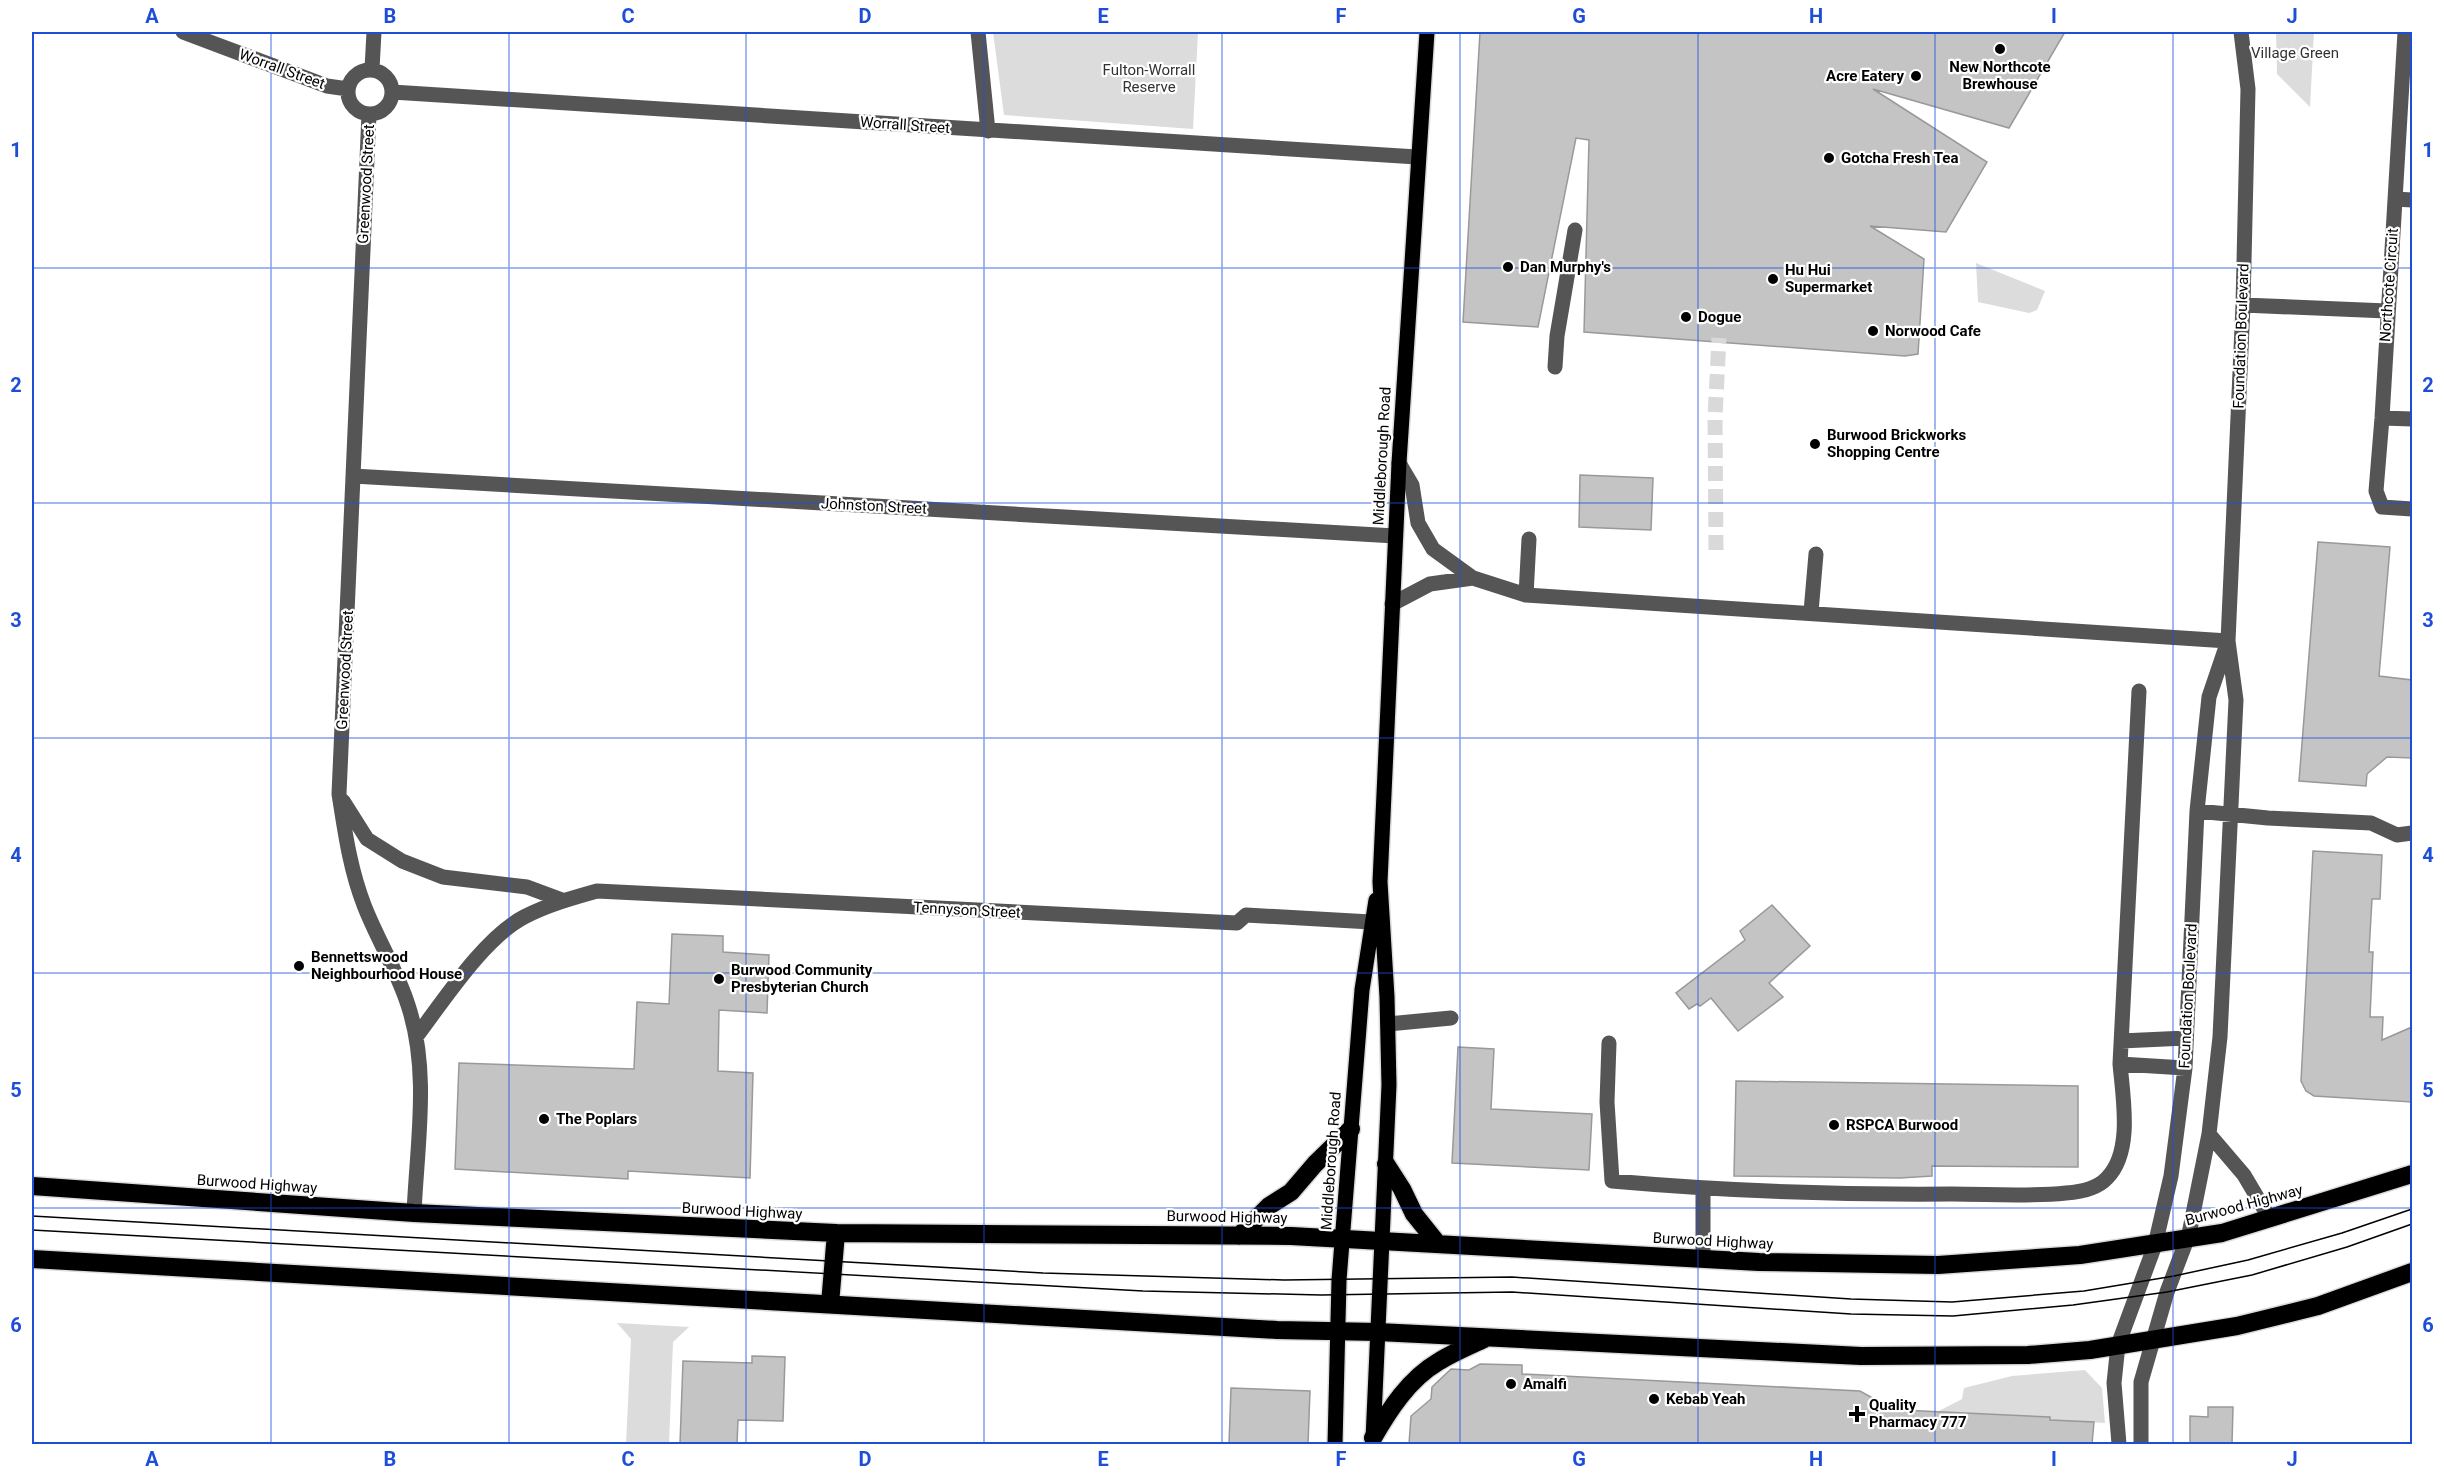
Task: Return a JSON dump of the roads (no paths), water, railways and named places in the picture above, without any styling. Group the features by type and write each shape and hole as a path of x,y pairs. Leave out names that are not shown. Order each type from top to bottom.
{"highway":[{"path":"1239,1236 1269,1206 1291,1192 1315,1164 1351,1130"},
{"path":"1386,1164 1414,1214 1438,1244"},
{"name":"Burwood Highway","path":"32,1186 414,1213 836,1233 1343,1239 1759,1262 1938,1265 2080,1255 2222,1233 2412,1174"},
{"path":"830,1304 836,1233"},
{"path":"32,1259 1277,1330 1339,1330 1861,1356 2028,1355 2075,1352 2237,1326 2300,1310 2412,1272"},
{"path":"1373,1441 1389,1410 1422,1373 1437,1362 1486,1338"}],"main road":[{"name":"Middleborough Road","path":"1373,1441 1389,1085 1380,882 1395,536 1417,157 1427,32"},
{"name":"Middleborough Road","path":"1335,1444 1339,1280 1362,990 1371,922 1380,882"}],"street":[{"name":"Worrall Street","path":"183,32 327,86 348,88"},
{"path":"372,69 374,32"},
{"path":"978,32 988,131"},
{"name":"Foundation Boulevard","path":"2141,1444 2141,1382 2152,1340 2186,1239 2209,1134 2221,1015 2236,700 2228,641 2243,304 2248,89 2241,32"},
{"name":"Northcote Circuit","path":"2405,32 2376,491 2382,507 2412,509"},
{"path":"372,69 387,78 392,92 384,109 369,114 352,104 348,88 356,75 372,69"},
{"name":"Worrall Street","path":"392,92 1417,157"},
{"name":"Greenwood Street","path":"369,114 339,794 349,853 363,903 408,1004 416,1036 421,1069 414,1213"},
{"path":"2395,199 2412,200"},
{"path":"1555,368 1557,336 1575,230"},
{"path":"2243,304 2387,311"},
{"path":"2382,417 2412,419"},
{"path":"1399,464 1412,485 1418,523 1433,549 1473,578 1526,595 2228,641"},
{"name":"Johnston Street","path":"353,476 1395,536"},
{"path":"1526,595 1529,539"},
{"path":"1811,612 1815,554"},
{"path":"1392,604 1430,584 1473,578"},
{"name":"Foundation Boulevard","path":"2119,1444 2114,1383 2118,1345 2155,1245 2172,1176 2185,1068 2197,811 2209,697 2228,641"},
{"path":"1608,1043 1607,1102 1612,1181 1703,1189 1861,1195 2065,1193 2085,1190 2101,1184 2115,1169 2122,1152 2124,1119 2120,1065 2139,691"},
{"path":"339,794 367,839 402,861 443,877 527,887 562,900"},
{"path":"2197,811 2268,818 2371,823 2397,835 2412,833"},
{"name":"Tennyson Street","path":"416,1036 483,951 521,918 562,900 597,891 1237,923 1246,915 1371,922"},
{"path":"1388,1024 1451,1018"},
{"path":"2121,1041 2186,1038"},
{"path":"2120,1065 2185,1068"},
{"path":"2209,1134 2244,1175 2270,1219"},
{"path":"1703,1189 1703,1258"}],"tunnel":[{"path":"1716,550 1715,417 1719,338"}],"tram line":[{"path":"32,1216 1043,1273 1284,1280 1512,1277 1851,1299 1952,1302 2084,1291 2174,1276 2248,1260 2342,1233 2412,1209"},
{"path":"32,1230 1143,1291 1321,1295 1512,1292 1851,1314 1953,1316 2073,1305 2167,1292 2252,1275 2347,1247 2412,1224"}],"place":[{"name":"New Northcote Brewhouse","path":"2000,49"},
{"name":"Acre Eatery","path":"1916,76"},
{"name":"Gotcha Fresh Tea","path":"1829,158"},
{"name":"Dan Murphy's","path":"1508,267"},
{"name":"Hu Hui Supermarket","path":"1773,279"},
{"name":"Dogue","path":"1686,317"},
{"name":"Norwood Cafe","path":"1873,331"},
{"name":"Burwood Brickworks Shopping Centre","path":"1815,444"},
{"name":"Bennettswood Neighbourhood House","path":"299,966"},
{"name":"Burwood Community Presbyterian Church","path":"719,979"},
{"name":"The Poplars","path":"544,1119"},
{"name":"RSPCA Burwood","path":"1834,1125"},
{"name":"Amalfi","path":"1511,1384"},
{"name":"Kebab Yeah","path":"1654,1399"},
{"name":"Quality Pharmacy 777","path":"1857,1414"}],"park label":[{"name":"Village Green","path":"2295,53"},
{"name":"Fulton-Worrall Reserve","path":"1149,78"}]}
